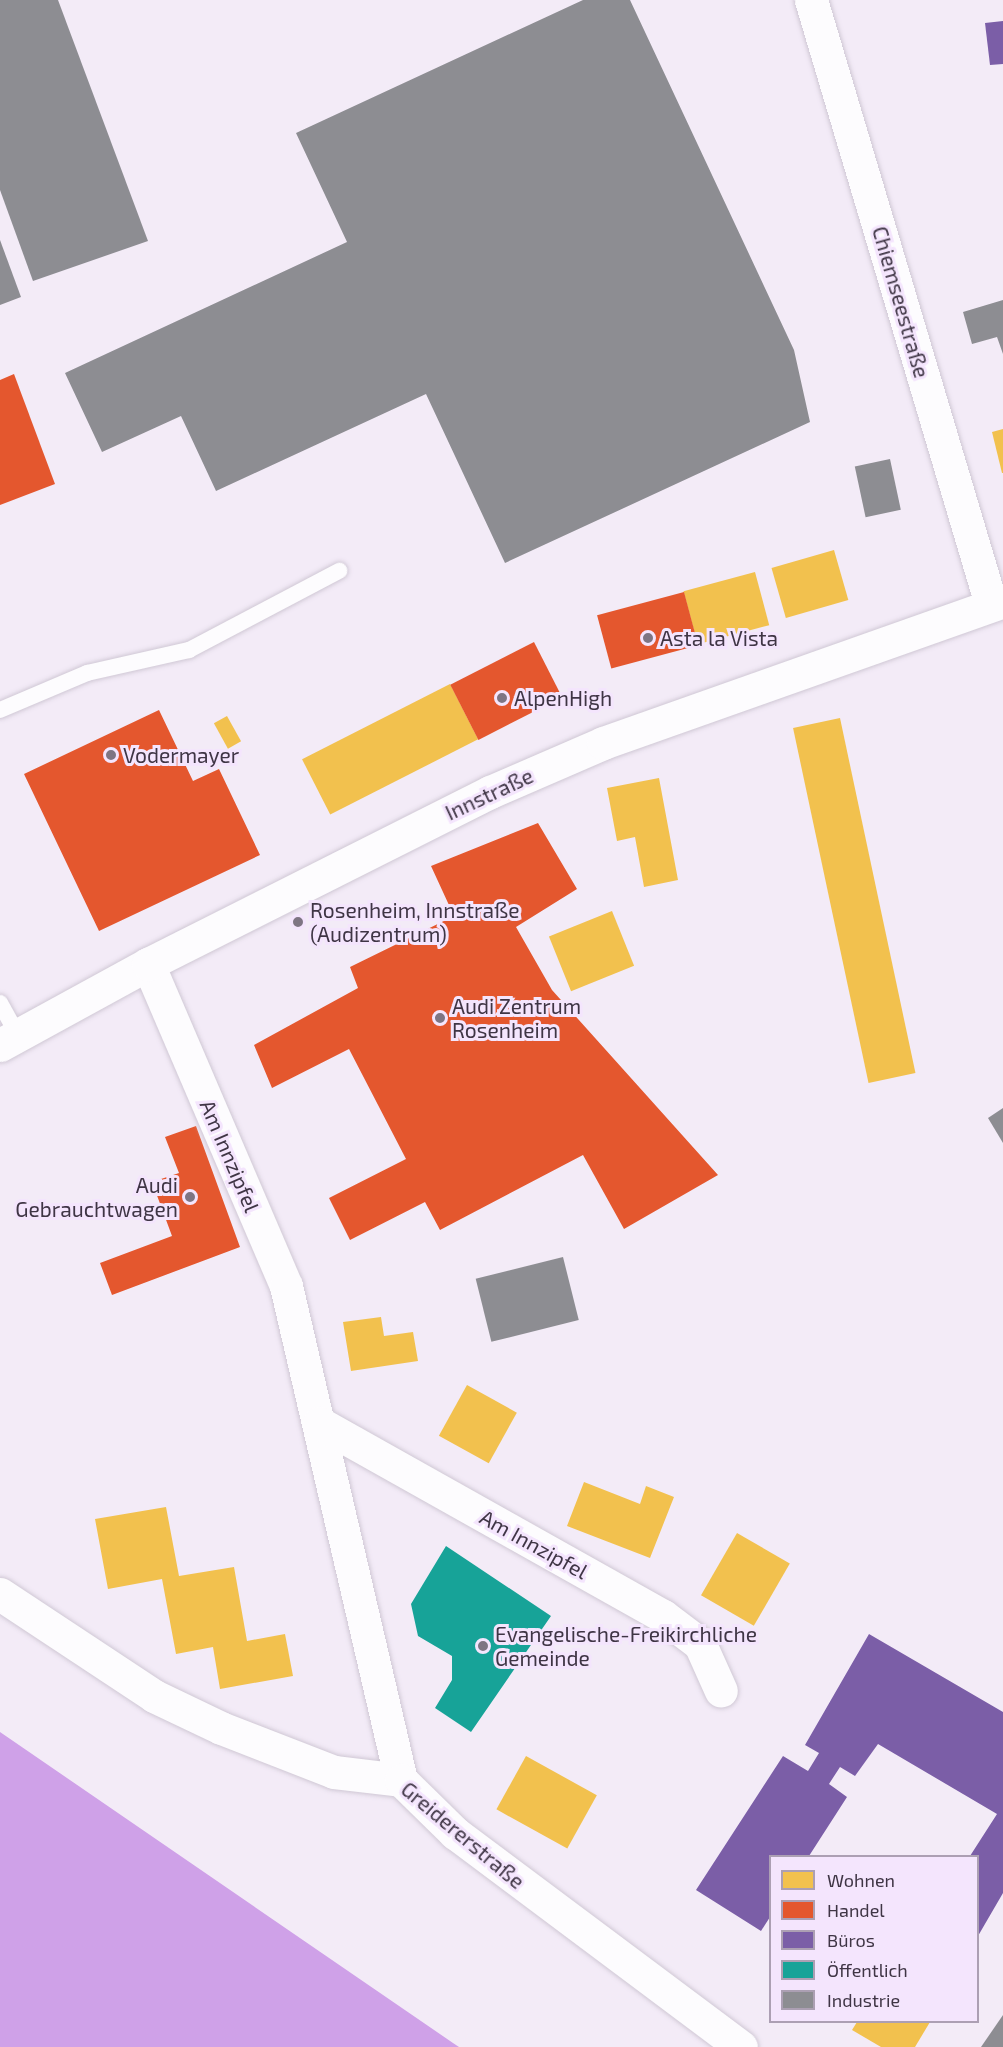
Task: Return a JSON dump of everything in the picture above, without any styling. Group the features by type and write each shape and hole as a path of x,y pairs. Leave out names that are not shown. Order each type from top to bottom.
{"street":[{"name":"Chiemseestraße","path":"811,0 997,603"},
{"name":"Innstraße","path":"9,1040 148,964 490,792 603,743 997,603"},
{"name":"Am Innzipfel","path":"148,964 286,1286 401,1779"},
{"name":"Am Innzipfel","path":"319,1423 663,1616 700,1644 721,1691"},
{"name":"Greidererstraße","path":"0,1594 154,1696 221,1728 333,1772 401,1779 455,1833 741,2047"}],"lane":[{"path":"0,710 87,673 189,650 339,571"},
{"path":"0,1003 9,1040"}],"shaded area":[{"path":"0,1732 453,2043 459,2047 0,2047"}],"building: Wohnen":[{"path":"1003,429 1003,473 1002,473 992,432"},
{"path":"834,550 848,600 786,618 772,568"},
{"path":"755,572 769,625 698,644 684,591"},
{"path":"450,684 478,739 330,815 302,759"},
{"path":"227,716 241,741 228,749 214,723"},
{"path":"840,718 915,1073 869,1083 793,728"},
{"path":"659,778 678,880 644,887 635,837 617,841 607,788"},
{"path":"612,911 634,966 571,991 549,936"},
{"path":"381,1317 384,1336 413,1332 418,1361 351,1371 343,1322"},
{"path":"467,1385 517,1413 489,1463 439,1436"},
{"path":"584,1482 640,1504 646,1486 674,1497 650,1558 567,1526"},
{"path":"166,1507 179,1576 234,1567 247,1641 285,1634 293,1676 220,1689 213,1647 176,1654 162,1579 108,1589 95,1519"},
{"path":"737,1533 790,1564 754,1626 701,1595"},
{"path":"526,1756 597,1795 567,1849 496,1809"},
{"path":"856,2023 929,2023 915,2047 881,2047 852,2030"}],"building: Handel":[{"path":"14,374 55,484 0,505 0,380"},
{"path":"684,592 698,645 611,668 597,615"},
{"path":"534,642 562,697 478,740 450,685"},
{"path":"159,710 193,781 219,769 260,855 99,931 24,774"},
{"name":"Audi Zentrum Rosenheim","path":"538,823 577,889 516,927 552,990 718,1175 624,1229 583,1155 440,1230 425,1202 350,1240 329,1198 406,1159 349,1049 272,1088 254,1045 358,988 350,967 454,916 431,866"},
{"name":"Audi Gebrauchtwagen","path":"196,1126 240,1247 112,1295 100,1263 172,1236 152,1182 179,1173 165,1137"}],"building: Büros":[{"path":"1003,21 1003,64 990,65 985,23"},
{"path":"869,1634 1003,1712 1003,1893 979,1934 979,1855 971,1855 997,1814 878,1744 855,1776 840,1767 829,1784 847,1797 810,1855 769,1855 769,1919 761,1931 696,1890 783,1756 808,1771 819,1753 805,1745"}],"building: Öffentlich":[{"name":"Evangelische-Freikirchliche Gemeinde","path":"446,1546 551,1616 471,1732 435,1708 452,1680 452,1656 418,1636 411,1604"}],"building: Industrie":[{"path":"0,0 58,0 148,241 33,281 0,190"},
{"path":"583,0 630,0 794,350 810,422 505,563 426,394 216,491 181,416 102,452 65,373 347,242 296,133"},
{"path":"0,240 21,297 0,305"},
{"path":"1003,300 1003,354 997,337 972,344 963,312"},
{"path":"890,459 901,510 866,517 855,466"},
{"path":"1003,1108 1003,1143 988,1118"},
{"path":"563,1257 579,1320 491,1342 476,1279"},
{"path":"1003,2015 1003,2047 981,2047"}],"place":[{"name":"Asta la Vista","path":"648,638"},
{"name":"AlpenHigh","path":"502,698"},
{"name":"Vodermayer","path":"111,755"},
{"name":"Rosenheim, Innstraße (Audizentrum)","path":"298,922"},
{"name":"Audi Zentrum Rosenheim","path":"440,1018"},
{"name":"Audi Gebrauchtwagen","path":"190,1197"},
{"name":"Evangelische-Freikirchliche Gemeinde","path":"483,1646"}]}
